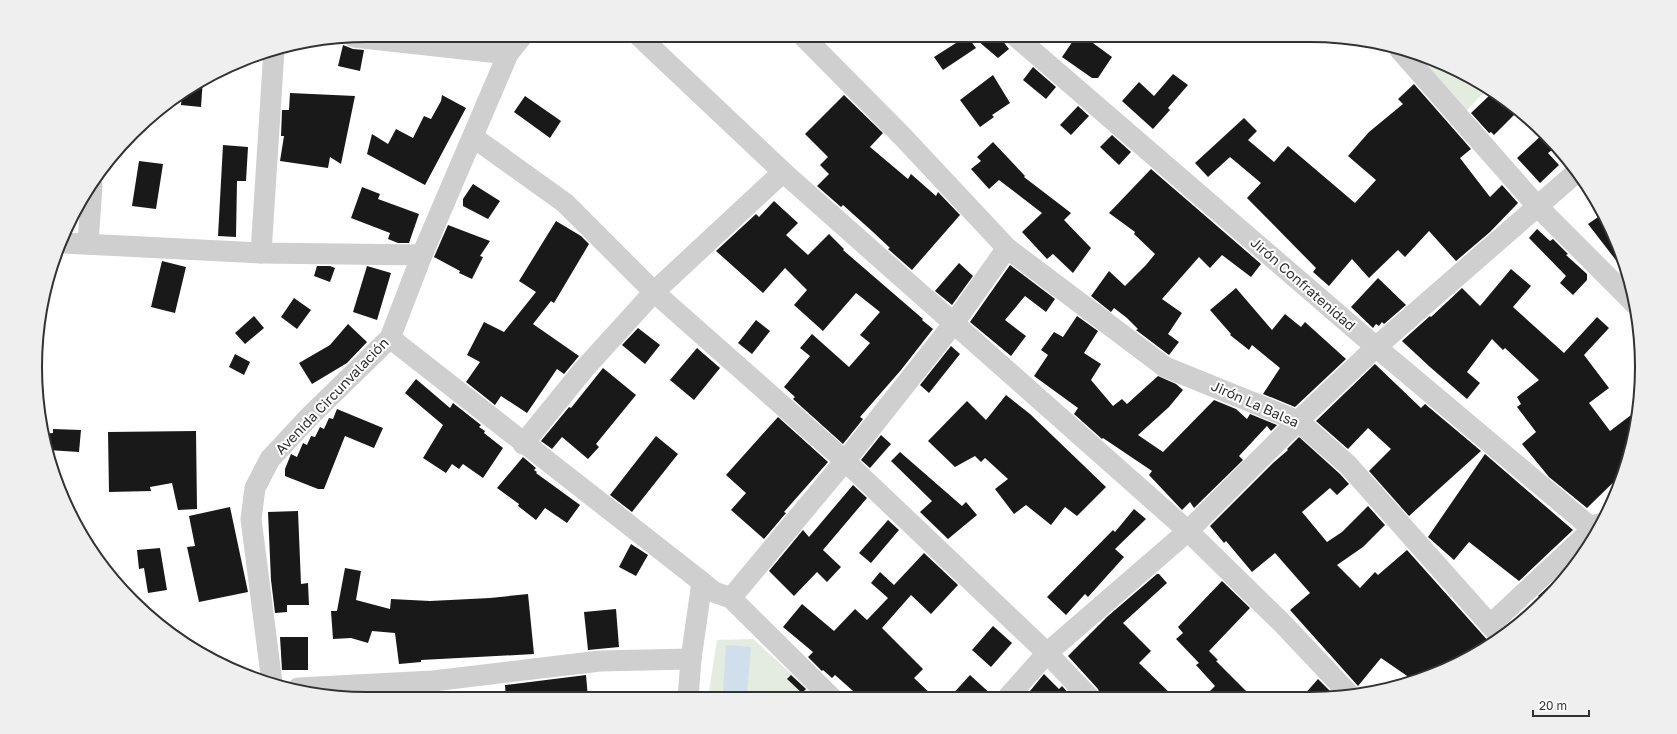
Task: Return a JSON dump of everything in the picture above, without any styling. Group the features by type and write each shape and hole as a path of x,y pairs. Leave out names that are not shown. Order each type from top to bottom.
{"street":[{"path":"399,42 508,54"},
{"name":"Avenida Circunvalación","path":"271,677 251,519 255,488 270,459 310,416 390,338 422,255 472,137 508,54 517,42"},
{"path":"645,42 783,172 1188,531 1283,624 1345,690"},
{"name":"Jirón La Balsa","path":"809,42 902,136 1007,248 1165,367 1298,421 1348,465 1496,631"},
{"name":"Jirón Confratenidad","path":"1022,42 1376,347 1593,526"},
{"path":"262,252 274,56"},
{"path":"1406,57 1538,207 1627,297"},
{"path":"472,137 564,204 654,292 845,461 1047,653 1084,692"},
{"path":"523,444 584,369 654,292 783,172"},
{"path":"1012,692 1047,653 1188,531 1298,421 1376,347 1573,176"},
{"path":"88,243 91,195"},
{"path":"67,243 262,252 422,255"},
{"path":"731,598 845,461 954,324 1007,248"},
{"path":"390,338 523,444 714,592 731,598 826,692"},
{"path":"1496,631 1589,533"},
{"path":"688,692 691,659 702,582"},
{"path":"313,687 433,681 600,661 691,659"}],"shaded area":[{"path":"1426,64 1454,76 1484,93 1466,111"},
{"path":"753,639 811,692 709,692 717,640"}],"water":[{"path":"726,645 751,647 747,692 723,691"}],"building":[{"path":"958,42 972,42 976,48 943,70 934,57"},
{"path":"979,42 1004,42 1009,49 998,58"},
{"path":"1072,42 1092,42 1112,57 1098,78 1092,78 1062,57"},
{"path":"343,45 353,49 364,50 360,71 338,66"},
{"path":"1033,67 1056,87 1046,99 1023,80"},
{"path":"1173,74 1188,85 1168,108 1170,110 1153,129 1122,101 1139,82 1154,96"},
{"path":"993,75 1010,103 992,115 994,117 980,127 960,100"},
{"path":"1414,84 1471,149 1460,158 1490,197 1502,185 1518,203 1490,232 1456,261 1429,231 1405,257 1398,250 1369,278 1352,259 1329,286 1313,272 1316,268 1247,198 1261,183 1230,157 1208,177 1195,163 1244,118 1257,131 1248,140 1274,162 1288,146 1355,203 1376,180 1348,156 1369,132 1403,104 1398,99"},
{"path":"202,87 201,107 181,105 181,100"},
{"path":"290,93 355,96 341,164 330,157 328,168 280,161 284,136 281,136 282,110 289,110"},
{"path":"442,95 466,108 425,185 367,154 372,134 388,144 396,129 413,138 424,116 431,119 441,101"},
{"path":"844,95 883,133 870,147 908,179 911,174 936,196 938,192 960,215 912,270 843,205 841,207 817,186 829,174 820,165 828,157 805,134"},
{"path":"525,96 561,121 550,138 514,112"},
{"path":"1489,96 1514,115 1494,135 1491,132 1489,133 1471,113"},
{"path":"1078,106 1089,116 1071,135 1060,125"},
{"path":"1112,135 1131,152 1119,165 1100,147"},
{"path":"1540,137 1552,150 1548,153 1559,165 1540,183 1517,158"},
{"path":"993,142 1025,176 1024,177 1071,213 1064,220 1091,248 1073,273 1053,254 1047,259 1022,232 1042,213 999,180 989,189 971,169 981,161 977,157"},
{"path":"223,145 248,147 246,181 237,181 236,237 218,236"},
{"path":"139,161 163,164 156,209 132,206"},
{"path":"1151,169 1261,264 1251,277 1222,255 1210,268 1199,257 1162,299 1182,313 1168,334 1179,342 1169,355 1136,330 1138,329 1114,308 1111,312 1091,296 1109,271 1125,286 1155,254 1134,234 1135,232 1109,213"},
{"path":"473,184 500,201 488,219 463,206 463,199"},
{"path":"362,187 380,194 378,199 419,214 409,243 398,243 388,239 390,233 351,218"},
{"path":"774,201 798,223 786,235 808,255 829,234 844,249 843,250 933,329 901,370 860,417 863,419 843,444 793,399 795,397 784,387 810,356 800,348 812,334 849,367 870,343 860,335 880,312 856,293 823,331 794,305 807,290 785,268 763,293 716,251 756,214 759,217"},
{"path":"1598,217 1618,263 1588,224"},
{"path":"556,221 581,236 589,244 554,303 551,301 533,324 579,356 564,374 557,369 527,413 501,396 495,405 466,382 480,362 467,355 484,322 504,332 536,292 519,281"},
{"path":"448,225 490,241 480,256 483,257 472,279 459,273 460,271 434,257"},
{"path":"1537,229 1550,241 1553,239 1568,254 1566,255 1587,274 1587,280 1573,295 1560,283 1566,276 1529,238"},
{"path":"162,261 186,267 175,313 151,307"},
{"path":"959,263 973,276 952,305 935,291"},
{"path":"1010,265 1055,299 1046,312 1025,296 1005,320 1026,336 1011,356 970,322"},
{"path":"317,266 330,266 335,268 330,282 314,276"},
{"path":"367,266 391,273 377,320 353,312"},
{"path":"1511,269 1531,286 1513,307 1564,353 1597,317 1609,328 1584,355 1609,388 1589,403 1610,431 1631,415 1624,451 1614,482 1587,508 1549,477 1522,444 1536,432 1517,407 1521,404 1517,397 1539,380 1505,348 1503,350 1492,339 1467,372 1480,383 1467,399 1402,341 1430,316 1431,317 1462,288 1480,306"},
{"path":"1378,278 1406,305 1384,324 1382,322 1379,326 1376,324 1373,328 1351,307"},
{"path":"1236,288 1272,330 1285,314 1301,327 1305,322 1346,359 1295,407 1263,394 1280,368 1252,345 1249,350 1230,335 1231,334 1210,310"},
{"path":"294,298 311,310 297,329 281,317"},
{"path":"254,316 264,328 245,344 235,333"},
{"path":"1077,316 1098,331 1084,353 1101,364 1091,380 1113,406 1122,399 1127,404 1158,376 1176,384 1183,390 1169,407 1138,435 1163,452 1214,400 1236,409 1247,419 1250,414 1277,425 1271,431 1267,426 1239,456 1243,460 1194,508 1190,502 1182,510 1149,475 1152,471 1103,438 1102,439 1074,414 1078,408 1034,376 1048,355 1041,350 1054,332 1063,337"},
{"path":"756,320 770,331 752,354 738,343"},
{"path":"348,324 367,342 347,363 312,384 299,363 330,345"},
{"path":"638,328 660,345 645,364 622,345"},
{"path":"951,346 960,354 929,393 920,385"},
{"path":"697,348 720,368 694,400 670,380"},
{"path":"235,354 250,362 244,375 229,367"},
{"path":"1375,364 1421,408 1425,404 1481,451 1409,516 1369,471 1391,449 1368,428 1348,449 1316,421"},
{"path":"603,368 636,395 596,444 599,447 588,459 562,437 552,449 541,441 569,407 571,408"},
{"path":"416,379 450,408 453,403 481,425 479,427 485,431 484,433 503,448 483,478 463,464 459,469 452,464 446,473 423,458 443,425 405,393"},
{"path":"1006,395 1030,414 1106,487 1077,516 1065,507 1051,525 1026,505 1014,514 995,489 1008,479 985,458 981,462 975,456 955,467 928,441 967,401 986,420"},
{"path":"337,409 383,428 374,448 345,436 324,489 318,489 285,476 285,469 291,454 297,457 303,443 307,445 311,436 315,437 320,427 324,429 329,418 333,419"},
{"path":"778,417 828,462 784,512 786,513 764,539 731,510 746,493 726,475"},
{"path":"53,429 81,430 79,452 53,450 49,433 53,433"},
{"path":"196,431 197,509 178,510 172,483 150,487 151,491 109,492 108,432"},
{"path":"881,435 891,444 870,468 861,460"},
{"path":"656,436 678,454 632,512 610,495"},
{"path":"1299,437 1349,484 1337,495 1330,488 1302,512 1327,542 1342,532 1368,506 1385,525 1363,547 1337,565 1360,588 1375,572 1378,575 1407,550 1487,639 1454,658 1408,677 1381,658 1358,686 1290,610 1310,593 1275,553 1252,572 1226,541 1224,543 1210,526 1288,450 1287,449"},
{"path":"900,452 962,506 966,502 977,515 948,539 920,512 932,501 891,461"},
{"path":"1485,454 1573,530 1519,581 1469,542 1454,560 1428,537"},
{"path":"523,457 536,468 534,470 537,472 536,473 580,505 567,523 545,508 536,520 518,506 519,504 497,488"},
{"path":"853,485 867,498 823,550 841,567 827,582 817,572 794,596 769,571 803,530 809,537"},
{"path":"230,507 248,592 199,602 187,547 195,546 189,516"},
{"path":"1134,509 1146,519 1115,549 1124,557 1088,597 1085,594 1066,615 1047,597 1113,530 1115,532"},
{"path":"298,511 301,584 308,583 309,605 287,605 287,612 275,613 271,580 268,512"},
{"path":"888,520 899,530 871,563 859,553"},
{"path":"631,544 648,555 636,576 619,567"},
{"path":"160,548 167,590 148,593 144,568 139,569 137,550"},
{"path":"924,553 958,585 931,614 911,595 882,628 923,669 914,678 929,692 854,692 835,675 832,678 823,670 822,671 808,657 813,652 783,627 802,604 834,631 855,609 867,620 888,598 871,583 880,572 894,585"},
{"path":"345,568 361,571 356,600 390,609 391,599 430,601 490,598 528,594 534,654 421,660 421,662 399,664 395,633 372,631 368,643 351,638 333,639 331,611 337,611"},
{"path":"1157,574 1159,574 1167,583 1123,623 1151,651 1139,663 1169,692 1099,692 1068,656 1108,616"},
{"path":"1222,581 1250,608 1209,651 1218,660 1216,661 1247,692 1209,692 1215,686 1196,665 1199,663 1176,639 1183,633 1178,627"},
{"path":"1552,584 1540,597 1538,596"},
{"path":"616,609 619,647 588,650 584,612"},
{"path":"993,626 1012,643 991,667 972,650"},
{"path":"280,637 308,637 308,670 282,670"},
{"path":"1044,674 1059,689 1062,686 1067,692 1031,692 1030,691"},
{"path":"586,675 587,692 506,692 505,685"},
{"path":"791,675 806,689 801,692 787,679"},
{"path":"970,675 989,692 955,692"},
{"path":"1318,679 1330,691 1310,692 1307,692"}]}
